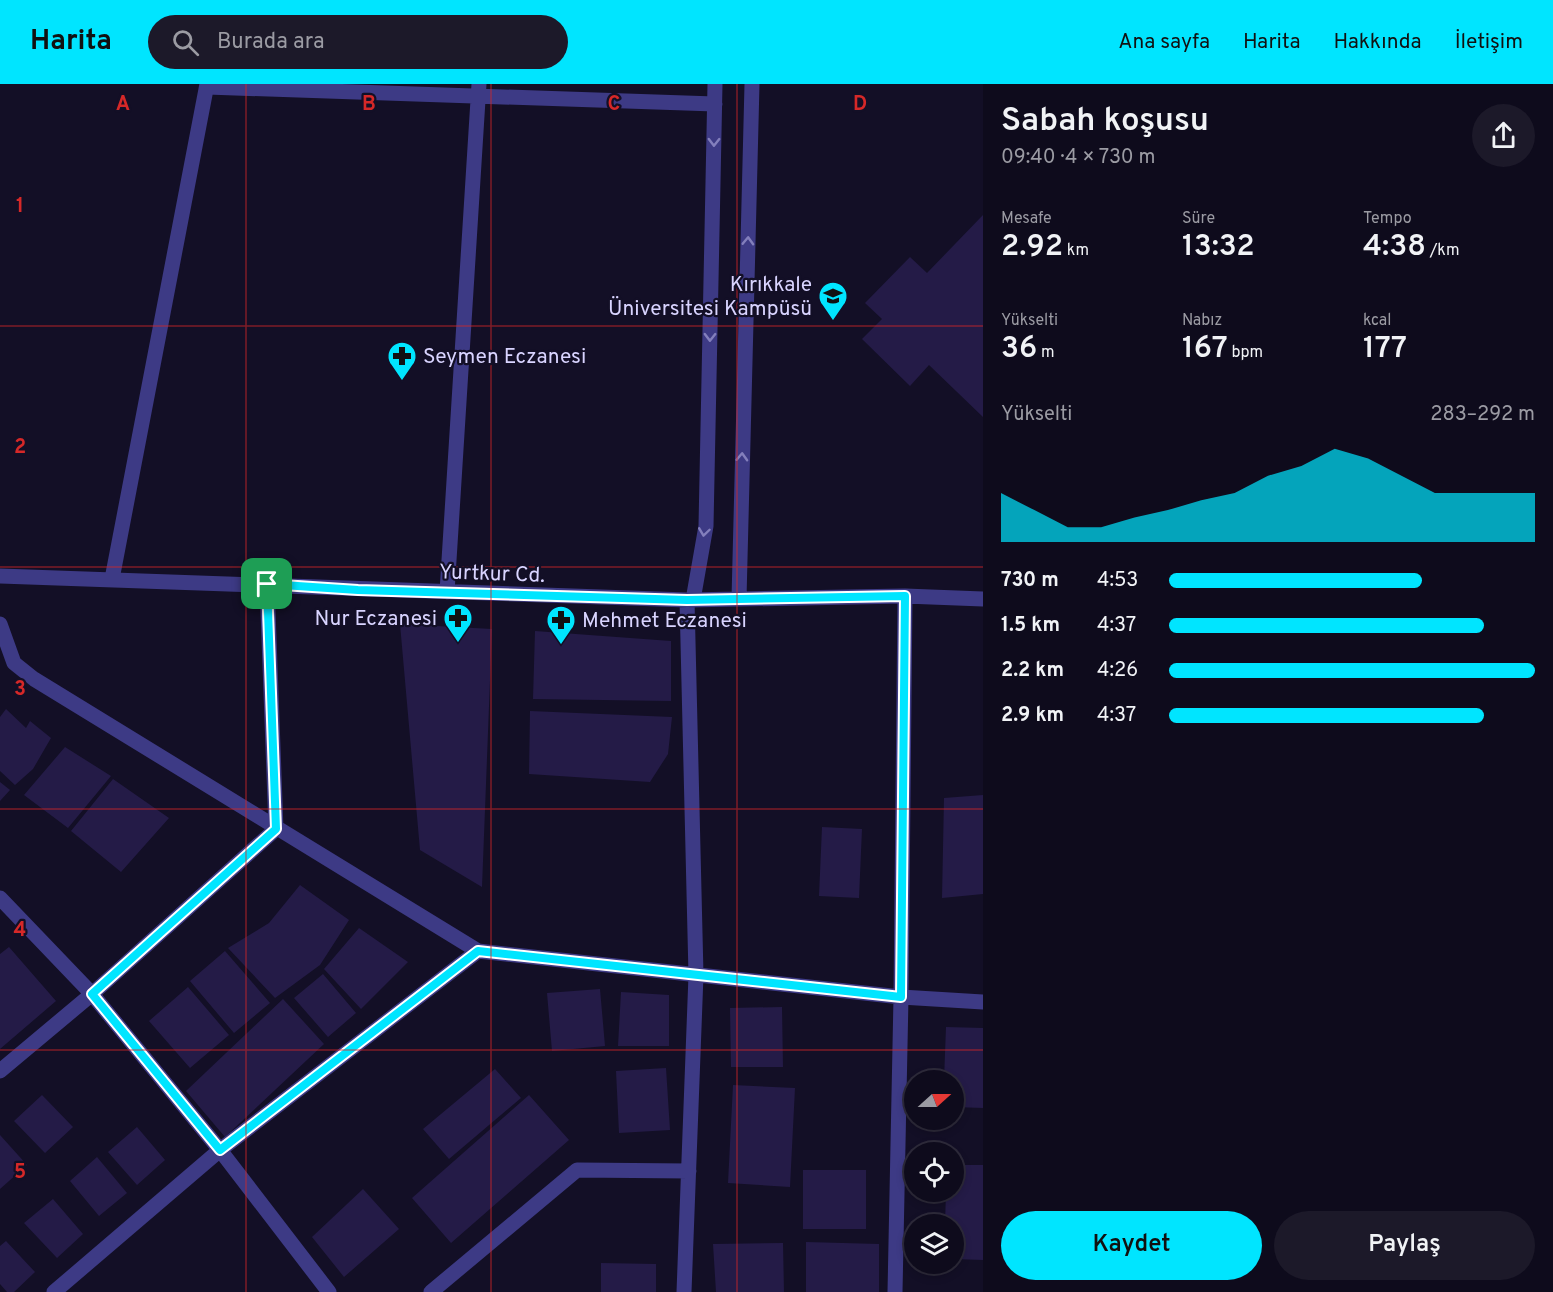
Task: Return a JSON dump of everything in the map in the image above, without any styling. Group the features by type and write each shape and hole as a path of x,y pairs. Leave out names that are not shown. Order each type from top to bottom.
{"street":[{"path":"684,1292 696,975 690,600 706,526 715,84"},
{"path":"739,599 752,84"},
{"path":"112,579 207,86 478,90 715,104"},
{"path":"447,592 478,90"},
{"name":"Yurtkur Cd.","path":"0,576 690,600 905,596 983,599"},
{"path":"267,584 276,829"},
{"path":"895,1292 905,596"},
{"path":"0,624 14,663 34,680 478,951 901,997 983,1002"},
{"path":"0,1071 92,994 276,829"},
{"path":"0,898 92,994 220,1150 329,1292"},
{"path":"54,1292 220,1150 478,951"},
{"path":"431,1292 577,1170 688,1171"}],"building":[{"path":"983,215 983,417 929,365 910,386 862,339 882,319 865,303 910,257 927,273"},
{"path":"400,624 492,629 482,887 420,850"},
{"path":"535,631 671,641 671,701 533,699"},
{"path":"6,709 26,728 30,721 51,738 33,769 15,785 0,771 0,717"},
{"path":"530,711 672,717 668,754 650,782 529,774"},
{"path":"65,747 111,776 68,828 24,795"},
{"path":"113,779 169,818 121,872 71,831"},
{"path":"0,782 10,790 0,801"},
{"path":"983,795 983,894 942,898 944,798"},
{"path":"822,827 862,829 859,898 819,896"},
{"path":"300,885 349,920 320,965 275,998 228,948 269,923"},
{"path":"359,928 408,962 361,1009 324,969"},
{"path":"9,947 56,1001 0,1049 0,954"},
{"path":"225,951 270,1003 234,1033 190,981"},
{"path":"323,974 356,1013 328,1037 294,998"},
{"path":"188,987 229,1035 190,1068 149,1021"},
{"path":"600,989 605,1046 552,1051 547,993"},
{"path":"621,992 669,995 669,1046 618,1046"},
{"path":"283,999 324,1044 225,1137 186,1091"},
{"path":"782,1007 783,1067 731,1067 730,1008"},
{"path":"946,1027 983,1028 983,1108 964,1107 964,1070 944,1070"},
{"path":"666,1068 670,1130 619,1133 616,1071"},
{"path":"495,1069 521,1098 449,1159 423,1129"},
{"path":"733,1085 795,1088 790,1187 728,1183"},
{"path":"42,1095 73,1127 45,1153 14,1121"},
{"path":"529,1095 569,1140 451,1243 412,1198"},
{"path":"137,1127 165,1160 137,1185 108,1152"},
{"path":"0,1135 27,1165 0,1189"},
{"path":"97,1157 127,1193 99,1216 70,1181"},
{"path":"964,1165 983,1165 983,1260 964,1259 964,1214 945,1214 946,1202 964,1202"},
{"path":"803,1170 866,1170 866,1229 803,1229"},
{"path":"363,1189 399,1229 344,1277 312,1237"},
{"path":"53,1199 83,1234 57,1258 24,1223"},
{"path":"6,1241 35,1272 14,1292 7,1292 0,1284 0,1246"},
{"path":"806,1242 879,1244 879,1292 806,1292"},
{"path":"783,1243 784,1292 716,1292 713,1244"},
{"path":"601,1263 656,1264 656,1292 601,1292"}],"place":[{"name":"Kırıkkale Üniversitesi Kampüsü","path":"833,322"},
{"name":"Seymen Eczanesi","path":"402,382"},
{"name":"Nur Eczanesi","path":"458,644"},
{"name":"Mehmet Eczanesi","path":"561,646"}],"route":[{"path":"267,584 358,590 687,600 905,596 901,997 478,951 220,1150 92,994 276,829 267,584"}]}
